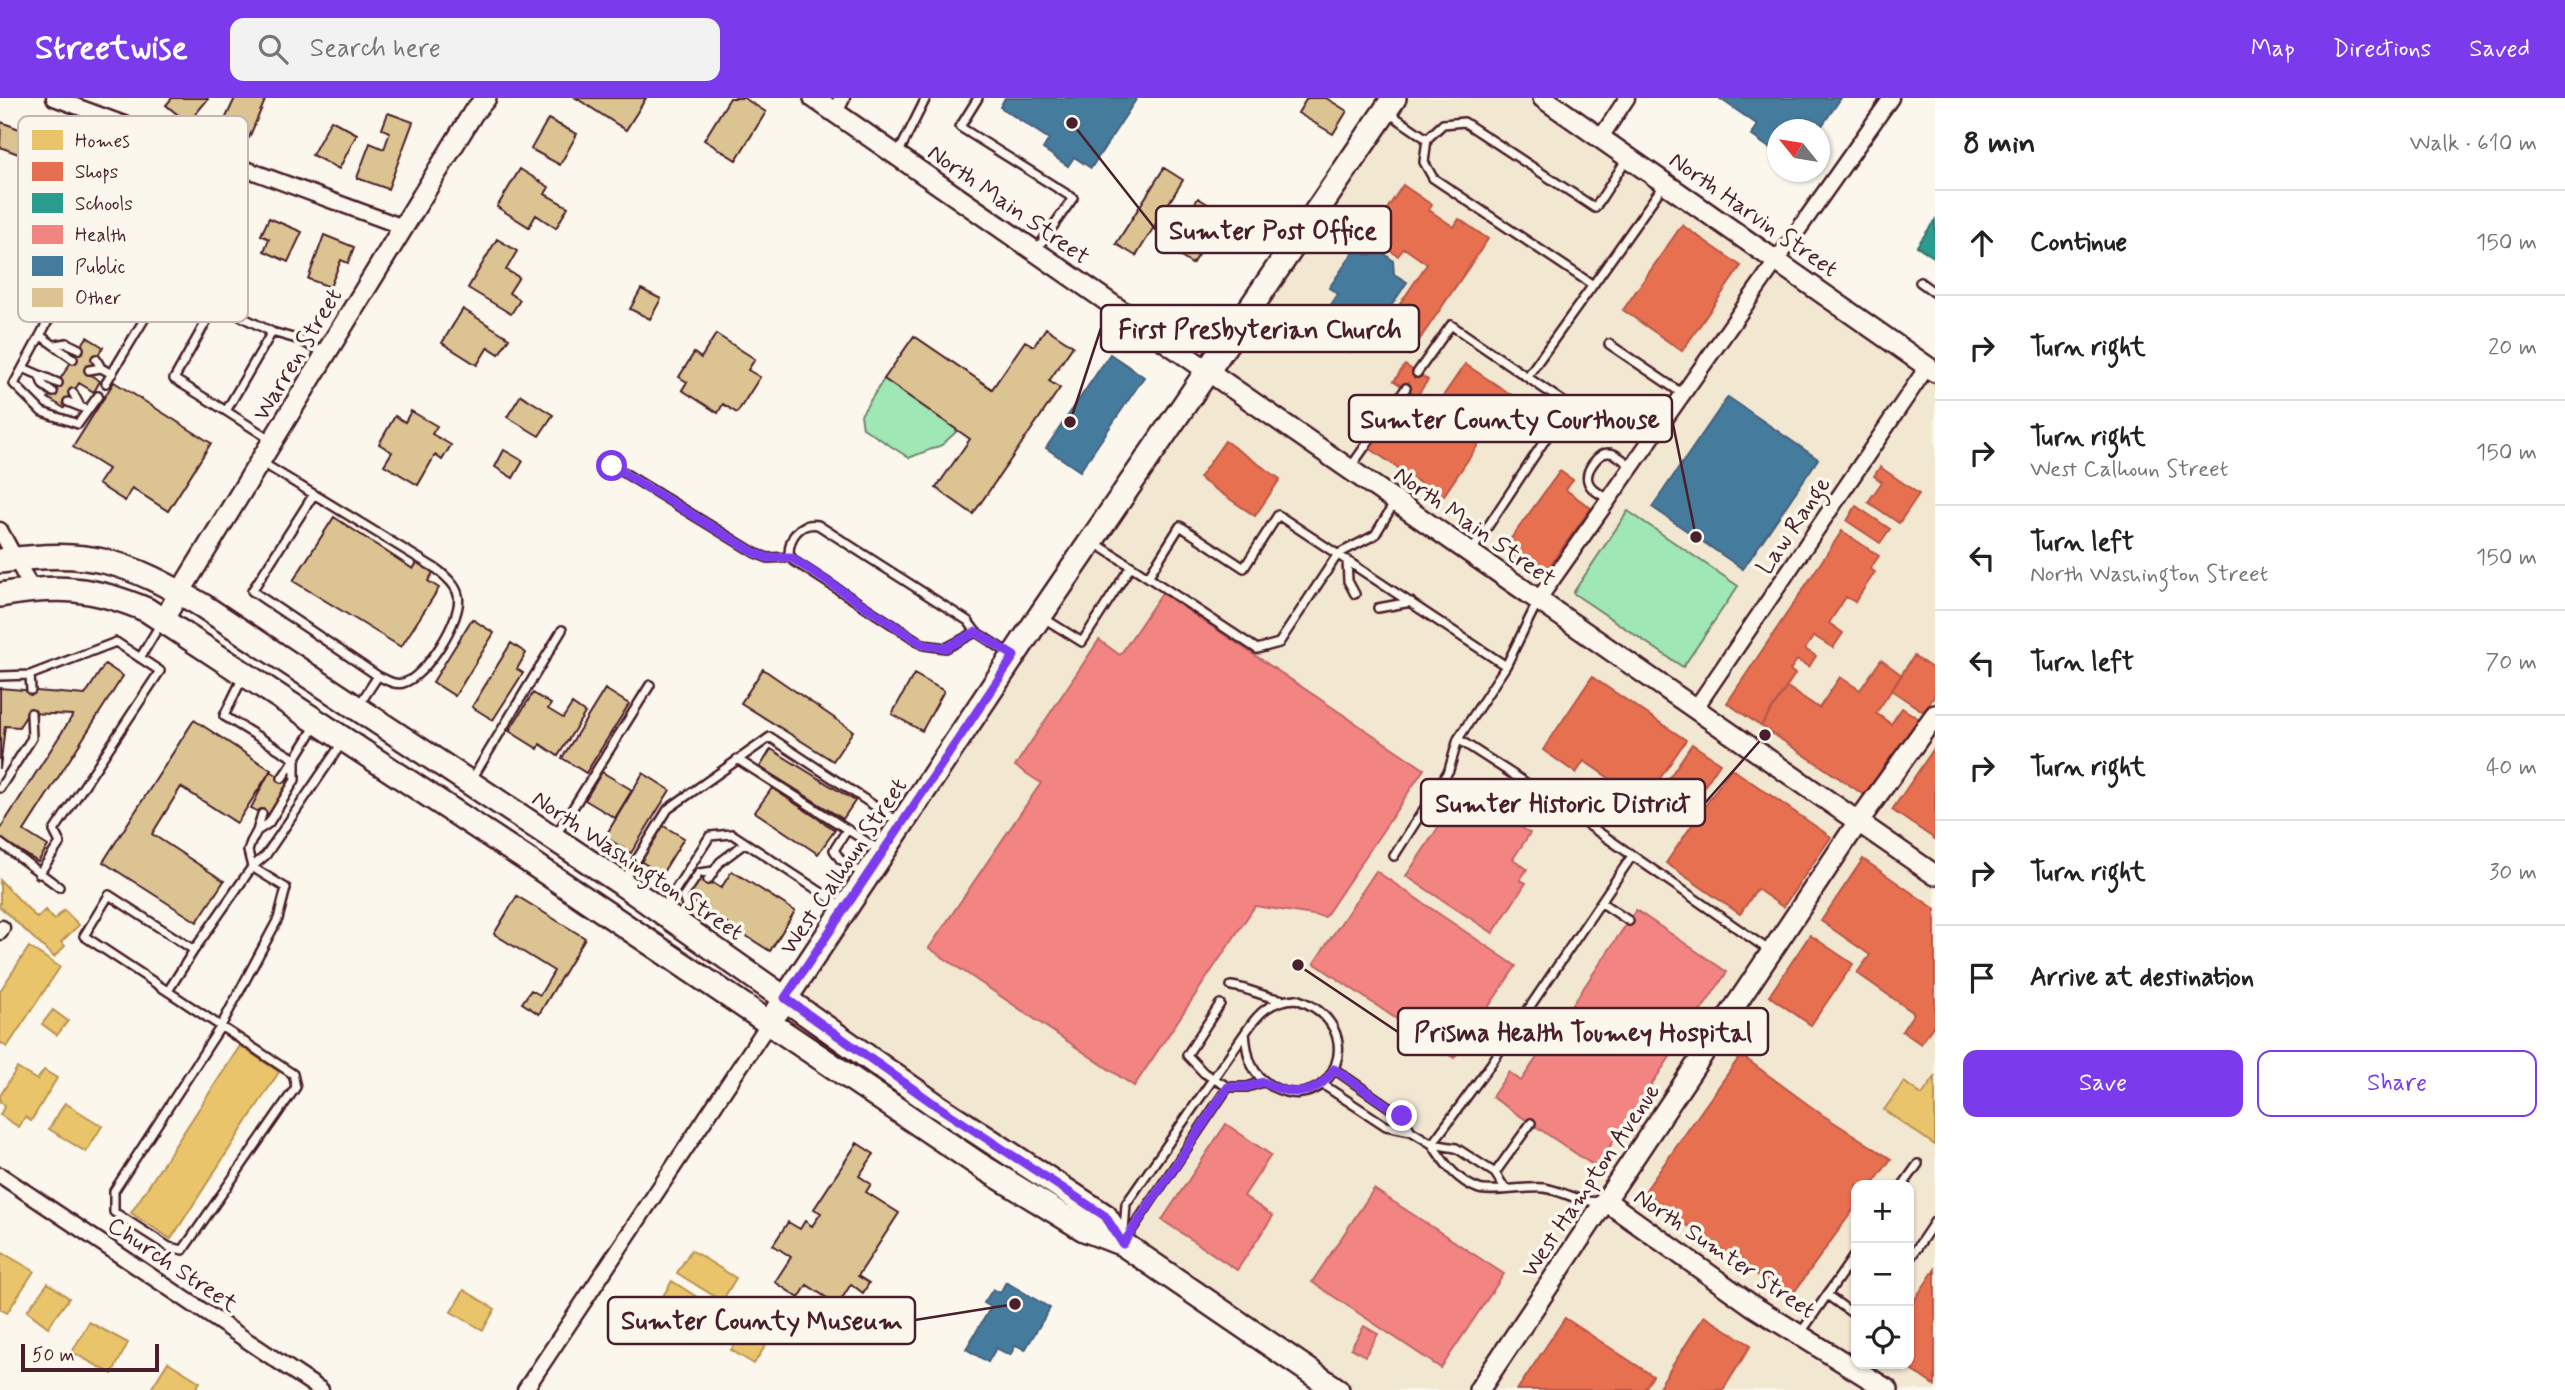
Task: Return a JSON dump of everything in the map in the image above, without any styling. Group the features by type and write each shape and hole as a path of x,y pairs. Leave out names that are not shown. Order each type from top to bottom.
{"main road":[{"name":"Warren Street","path":"163,620 475,106 486,98"},
{"name":"North Main Street","path":"814,98 838,105 897,155 1034,252 1935,875"},
{"name":"North Harvin Street","path":"1543,98 1779,260 1931,369"},
{"name":"West Calhoun Street","path":"769,1023 1091,540 1390,105"},
{"name":"North Washington Street","path":"7,560 65,555 111,561 180,593 621,883 676,916 785,998 937,1106 1105,1216 1123,1244"},
{"name":"North Washington Street","path":"0,595 32,589 88,589 114,596 163,620 978,1164 1084,1229 1123,1244 1337,1390"},
{"name":"West Hampton Avenue","path":"1479,1390 1857,822 1935,715"},
{"name":"North Sumter Street","path":"1606,1201 1753,1306 1888,1390"}],"street":[{"path":"54,98 103,116"},
{"path":"1601,137 1628,98"},
{"path":"1538,600 1891,98"},
{"path":"248,170 403,227"},
{"name":"Law Range","path":"1695,709 1931,369"},
{"path":"0,530 7,560 32,589"},
{"name":"West Calhoun Street","path":"525,1390 769,1023"},
{"name":"Church Street","path":"0,1175 321,1390"}],"lane":[{"path":"897,155 926,98"},
{"path":"978,98 960,127 1073,198 1034,252"},
{"path":"1390,105 1427,139"},
{"path":"1594,285 1433,178 1424,162 1427,139 1443,124 1464,122 1595,208 1629,157"},
{"path":"1527,377 1666,182"},
{"path":"1920,282 1935,293"},
{"path":"248,320 272,332 300,340 326,354"},
{"path":"48,322 14,384 41,412 78,424 98,396"},
{"path":"106,383 143,322"},
{"path":"206,322 174,379 273,441"},
{"path":"1417,373 1451,325 1568,405 1471,552"},
{"path":"226,411 272,332"},
{"path":"41,336 56,345 61,353 73,359"},
{"path":"56,345 67,343 79,349"},
{"path":"1609,344 1684,394"},
{"path":"96,359 101,368 112,374"},
{"path":"23,368 58,383"},
{"path":"89,370 101,368"},
{"path":"40,377 43,386 53,392"},
{"path":"1350,469 1406,388"},
{"path":"73,393 79,404"},
{"path":"68,402 79,404 88,410"},
{"path":"1610,500 1588,482 1589,472 1599,456 1607,452 1614,454 1633,467"},
{"path":"260,461 314,494 438,570 458,595 458,611 453,627 418,674 406,682 392,683 378,676 251,591 314,494"},
{"path":"612,466 755,553 768,558 790,557 924,645 946,648 976,632"},
{"path":"1091,540 1257,649 1279,643 1338,554 1375,536 1395,501"},
{"path":"1148,577 1180,526 1244,568 1278,515 1506,666"},
{"path":"790,557 789,547 801,527 818,525 968,621 976,632 1014,656"},
{"path":"1348,560 1349,581 1355,594"},
{"path":"1040,616 1082,642 1130,566"},
{"path":"1394,856 1449,770 1458,739 1506,666 1538,600"},
{"path":"1378,608 1410,602"},
{"path":"139,658 163,620"},
{"path":"470,783 562,630"},
{"path":"0,676 30,675 116,642 160,671 54,831 60,843 39,874"},
{"path":"244,673 224,716 295,759"},
{"path":"30,675 31,690"},
{"path":"357,708 378,676"},
{"path":"554,838 650,685"},
{"path":"0,788 32,738 31,713"},
{"path":"282,778 318,722"},
{"path":"621,883 668,808 770,737 902,825"},
{"path":"168,991 252,867 266,855 345,739"},
{"path":"1458,739 1771,951"},
{"path":"257,831 269,823 295,780 295,759"},
{"path":"737,759 883,853"},
{"path":"194,950 109,895 84,936 168,991 221,1026 293,1074 296,1087 183,1250 169,1247 114,1212 114,1191 221,1026 278,919 286,888 252,867 248,851 262,814"},
{"path":"847,830 834,850 840,859 867,877"},
{"path":"676,916 710,836 732,835 846,908"},
{"path":"0,843 59,887"},
{"path":"708,880 720,862 744,844"},
{"path":"1432,1144 1632,856"},
{"path":"676,916 683,897 699,873 714,871"},
{"path":"1602,902 1629,921"},
{"path":"676,916 694,903"},
{"path":"1231,986 1245,988 1265,998 1296,999 1310,1004 1326,1017 1338,1035 1339,1052 1334,1069 1322,1084 1300,1093 1283,1092 1263,1082 1251,1068 1245,1033"},
{"path":"1123,1244 1126,1204 1257,1014 1281,1000"},
{"path":"1220,1004 1187,1055 1204,1073 1228,1087 1247,1087 1263,1082"},
{"path":"1334,1069 1402,1116 1411,1131"},
{"path":"1322,1084 1386,1126 1411,1131 1432,1144 1456,1148 1495,1173 1504,1187"},
{"path":"1123,1244 1228,1087"},
{"path":"1495,1173 1531,1123"},
{"path":"1432,1144 1447,1168 1480,1190 1504,1187 1545,1188 1569,1194 1586,1203 1606,1201"},
{"path":"1907,1180 1918,1164"},
{"path":"1914,1252 1935,1222"},
{"path":"1800,1335 1851,1259"},
{"path":"1826,1295 1851,1312"}],"shaded area":[{"path":"1405,98 1527,98 1779,260 1935,372 1935,1390 1332,1390 776,1012"}],"green space":[{"path":"884,379 958,430 942,445 909,458 863,428 861,415"},
{"path":"1628,511 1738,586 1683,667 1573,593"}],"building: Homes":[{"path":"0,880 37,918 45,910 54,920 64,910 79,925 61,942 65,946 54,957 0,907"},
{"path":"29,947 60,967 7,1047 0,1042 0,991"},
{"path":"53,1010 68,1021 57,1035 42,1024"},
{"path":"240,1046 279,1072 171,1239 131,1213"},
{"path":"17,1068 37,1080 44,1070 57,1078 31,1121 25,1117 19,1127 0,1115 5,1105 0,1102 0,1096"},
{"path":"1935,1077 1935,1145 1884,1110 1904,1082 1922,1095"},
{"path":"65,1103 102,1126 86,1152 49,1129"},
{"path":"691,1250 736,1278 722,1301 677,1273"},
{"path":"3,1253 34,1271 7,1313 0,1309 0,1258"},
{"path":"672,1281 708,1304 695,1325 659,1303"},
{"path":"48,1283 69,1298 48,1327 27,1311"},
{"path":"464,1290 495,1309 483,1330 451,1312"},
{"path":"762,1302 784,1316 754,1364 731,1350"},
{"path":"89,1322 128,1343 112,1374 72,1352"},
{"path":"168,1362 200,1382 195,1390 151,1389"}],"building: Shops":[{"path":"1403,185 1432,205 1429,210 1454,227 1459,219 1488,239 1409,355 1379,335 1427,264 1404,248 1398,256 1369,236"},
{"path":"1682,225 1741,266 1682,351 1623,310"},
{"path":"1465,364 1527,405 1510,430 1495,420 1442,498 1369,448 1404,397 1430,415"},
{"path":"1405,365 1428,380 1417,396 1394,381"},
{"path":"1225,441 1280,479 1255,516 1199,478"},
{"path":"1880,467 1919,494 1899,523 1868,502 1882,482 1874,476"},
{"path":"1560,471 1573,480 1566,490 1591,508 1542,576 1504,548"},
{"path":"1856,506 1890,529 1880,543 1847,521"},
{"path":"1842,531 1879,556 1870,569 1875,572 1855,602 1846,597 1829,623 1843,633 1833,648 1814,636 1805,649 1816,656 1809,667 1797,660 1790,670 1795,674 1761,726 1727,703"},
{"path":"1914,656 1935,670 1935,695 1924,712 1891,690"},
{"path":"1881,660 1902,675 1876,713 1891,724 1902,708 1921,720 1869,798 1761,726 1787,687 1819,708 1840,677 1860,690"},
{"path":"1592,677 1686,740 1644,802 1584,761 1576,773 1543,750"},
{"path":"1692,744 1720,763 1689,809 1661,790"},
{"path":"1935,747 1935,839 1892,810"},
{"path":"1731,768 1831,837 1783,907 1757,889 1740,914 1666,863"},
{"path":"1863,859 1935,909 1935,1023 1921,1044 1902,1031 1914,1013 1857,973 1870,955 1821,921"},
{"path":"1810,935 1853,964 1811,1025 1769,996"},
{"path":"1741,1055 1821,1114 1891,1159 1876,1180 1851,1180 1851,1213 1790,1298 1643,1194"},
{"path":"1935,1269 1935,1386 1910,1369 1914,1369 1914,1300"},
{"path":"1704,1316 1751,1345 1723,1390 1657,1390"},
{"path":"1565,1318 1653,1376 1644,1390 1517,1390"}],"building: Schools":[{"path":"1935,220 1935,258 1917,246"}],"building: Health":[{"path":"1162,593 1424,769 1325,917 1255,906 1134,1086 929,948 1041,783 1015,766 1099,640 1120,655"},
{"path":"1463,790 1530,833 1513,859 1527,869 1520,880 1526,883 1493,933 1406,876"},
{"path":"1376,871 1516,966 1454,1058 1314,963"},
{"path":"1636,910 1727,972 1596,1167 1492,1097 1509,1072 1521,1081"},
{"path":"1226,1124 1271,1155 1244,1196 1273,1216 1237,1270 1162,1220"},
{"path":"1374,1189 1504,1274 1441,1368 1312,1282"},
{"path":"1364,1326 1378,1334 1365,1356 1351,1348"}],"building: Public":[{"path":"1005,98 1137,98 1091,168 1074,157 1068,166 1043,149 1049,139 1000,107"},
{"path":"1719,98 1841,98 1827,119 1767,119 1767,146 1751,135 1758,125"},
{"path":"1357,247 1368,255 1382,251 1393,261 1394,274 1407,282 1380,323 1372,318 1349,352 1315,329 1338,294 1329,288"},
{"path":"1110,354 1144,377 1080,471 1046,448"},
{"path":"1728,397 1818,459 1743,569 1652,507"},
{"path":"1006,1282 1050,1308 1025,1350 1016,1345 1010,1355 996,1348 988,1362 966,1349 991,1307 984,1303 993,1289 1000,1293"}],"building: Other":[{"path":"172,98 208,99 194,116 179,116 166,105"},
{"path":"235,98 266,98 249,138 248,116 227,116"},
{"path":"576,98 646,98 626,130"},
{"path":"730,98 744,98 766,112 736,160 704,140"},
{"path":"1307,98 1326,98 1347,111 1333,134 1298,113"},
{"path":"388,113 413,122 388,189 357,178 370,143 384,149 390,132 382,129"},
{"path":"548,119 577,134 560,165 531,149"},
{"path":"331,120 357,134 339,169 312,155"},
{"path":"1,122 18,128 18,154 0,147"},
{"path":"1164,168 1183,180 1136,256 1116,244"},
{"path":"520,169 549,187 545,194 568,207 556,228 536,215 529,227 497,207"},
{"path":"1198,198 1224,214 1192,264 1167,248"},
{"path":"269,218 302,232 288,262 264,251 269,239 261,235"},
{"path":"324,235 354,247 348,263 341,260 330,287 308,279"},
{"path":"497,239 517,251 506,270 519,277 509,293 520,300 511,314 468,288"},
{"path":"641,289 661,299 650,319 630,309"},
{"path":"463,309 509,338 499,354 488,347 477,365 442,343"},
{"path":"1046,328 1073,346 1049,381 1060,388 973,514 936,488 970,439 884,379 914,336 992,389 1025,341 1034,346"},
{"path":"716,334 755,359 748,370 760,377 737,413 723,404 718,413 682,390 687,382 679,377 694,353 701,358"},
{"path":"87,337 103,347 87,373 100,381 94,392 79,383 64,408 48,398"},
{"path":"114,382 211,443 168,511 132,488 125,501 98,484 108,469 73,447"},
{"path":"521,395 553,415 539,436 507,417"},
{"path":"411,411 437,426 432,434 451,445 442,460 435,455 418,485 384,465 392,452 379,444 395,416 405,422"},
{"path":"504,450 523,461 513,478 495,467"},
{"path":"334,517 413,569 418,561 434,571 428,581 439,588 401,647 293,581"},
{"path":"472,619 494,633 455,696 433,682"},
{"path":"511,643 526,653 517,669 523,673 493,720 472,707"},
{"path":"105,664 123,676 24,831 48,846 38,862 0,838 0,829 73,715 28,713 19,727 5,726 0,769 0,688 85,695"},
{"path":"763,669 853,731 833,761 741,703"},
{"path":"914,674 944,691 922,731 892,714"},
{"path":"605,689 629,704 586,773 562,758"},
{"path":"533,693 551,704 548,709 563,718 572,704 585,713 558,756 540,744 538,749 509,731"},
{"path":"194,720 271,770 237,823 181,787 152,834 224,881 197,922 103,862"},
{"path":"771,749 855,801 843,819 760,767"},
{"path":"270,771 289,782 270,818 251,808"},
{"path":"602,772 632,790 615,818 585,800"},
{"path":"643,773 670,790 631,853 605,837"},
{"path":"772,788 835,830 818,854 755,812"},
{"path":"662,825 684,838 662,874 640,861"},
{"path":"732,871 795,911 770,951 685,897 699,874 721,888"},
{"path":"517,896 585,938 539,1014 522,1003 531,990 540,995 554,971 494,934"},
{"path":"857,1143 874,1154 859,1176 871,1184 866,1192 899,1213 858,1276 869,1283 863,1293 851,1284 838,1305 807,1285 799,1298 775,1282 791,1257 773,1245 788,1222 800,1229 805,1221 812,1226 821,1213 814,1209"}],"place":[{"name":"Sumter Post Office","path":"1072,123"},
{"name":"First Presbyterian Church","path":"1070,422"},
{"name":"Sumter County Courthouse","path":"1696,537"},
{"name":"Sumter Historic District","path":"1765,735"},
{"name":"Prisma Health Toumey Hospital","path":"1298,965"},
{"name":"Sumter County Museum","path":"1015,1304"}],"route":[{"path":"612,466 755,553 768,558 790,557 924,645 946,648 962,642 976,632 1014,656 785,998 937,1106 1105,1216 1123,1244 1228,1087 1247,1087 1263,1082 1283,1092 1300,1093 1322,1084 1334,1069 1402,1116"}]}
